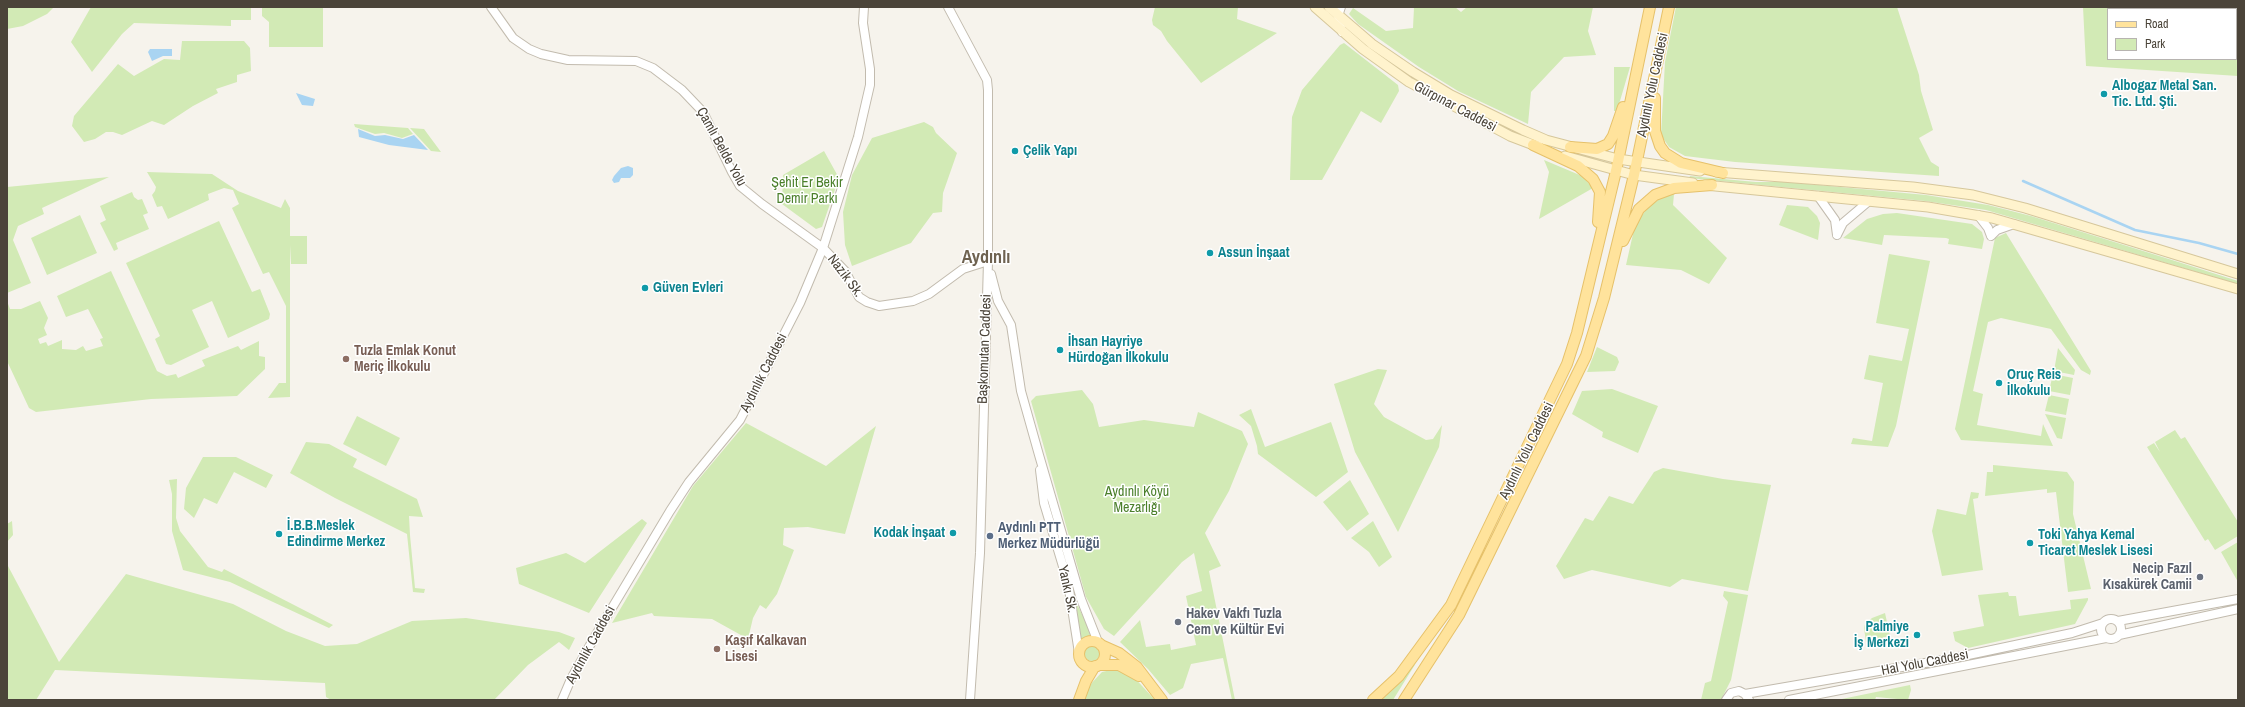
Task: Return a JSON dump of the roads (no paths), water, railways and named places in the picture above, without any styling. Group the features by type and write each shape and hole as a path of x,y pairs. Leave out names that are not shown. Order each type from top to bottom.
{"main road":[{"name":"Gürpınar Caddesi","path":"1315,7 1342,32 1409,82 1497,129 1533,145 1616,171 1712,186 1928,207 1978,215 2238,289"},
{"name":"Gürpınar Caddesi","path":"1329,7 1339,11 1388,56 1446,91 1522,130 1570,147 1636,163 1724,173 1790,176 1913,187 1979,197 2026,208 2238,274"},
{"name":"Aydınlı Yolu Caddesi","path":"1373,700 1399,676 1451,605 1567,364 1577,333 1616,171 1635,71 1650,7"},
{"name":"Aydınlı Yolu Caddesi","path":"1404,700 1459,615 1576,382 1594,335 1634,175 1669,7"},
{"path":"1570,147 1597,149 1608,144 1613,136 1635,71"},
{"path":"1655,71 1654,131 1660,146 1671,158 1681,163 1724,173"},
{"path":"1533,145 1578,166 1586,172 1597,186 1600,199 1595,258"},
{"path":"1611,270 1630,224 1639,209 1646,202 1669,190 1712,186"},
{"path":"1078,700 1084,664 1079,653 1086,643 1099,644 1126,658 1149,682 1162,700"},
{"path":"1078,700 1086,681 1105,656 1099,644"},
{"path":"1084,664 1097,666 1119,665 1149,682"}],"street":[{"name":"Çamlı Belde Yolu","path":"491,7 513,38 521,44 541,54 568,60 636,61 653,68 682,90 700,107 740,186 762,204 823,248"},
{"name":"Aydınlık Caddesi","path":"562,700 571,679 586,652 670,511 689,482 740,420 800,303 823,248 858,137 870,85 870,69 863,23 864,7"},
{"name":"Başkomutan Caddesi","path":"948,7 987,80 988,262 980,553 970,700"},
{"path":"1339,11 1342,32"},
{"path":"1818,196 1835,220 1836,234 1843,223 1870,201"},
{"path":"1978,215 1988,228 1991,236 1997,230 2014,224"},
{"name":"Nazik Sk.","path":"823,248 845,271 859,297 867,302 879,306 913,301 929,294 963,269 988,262"},
{"name":"Yankı Sk.","path":"988,262 996,296 1012,325 1020,385 1039,455 1081,599 1099,644"},
{"name":"Yankı Sk.","path":"1039,455 1044,503 1068,583 1079,653"},
{"path":"2238,599 2118,621 2108,619 2103,622 2101,631 2106,638 2115,639 2119,635 2238,609"},
{"path":"2118,621 2121,626 2119,635"},
{"name":"Hal Yolu Caddesi","path":"1726,700 1728,695 1735,691 1747,697 1954,658 2072,633 2103,622"},
{"name":"Hal Yolu Caddesi","path":"1789,700 2106,638"}],"water":[{"path":"150,49 172,49 172,56 163,56 152,61 148,52"},
{"path":"296,93 315,99 313,106 302,105"},
{"path":"358,129 375,136 385,135 403,139 414,135 428,150 389,145 359,137"},
{"path":"628,166 633,168 633,175 630,178 621,178 619,182 614,183 612,180 614,176 621,168"}],"waterway":[{"path":"2023,181 2135,230 2199,243 2238,254"}],"place":[{"name":"Albogaz Metal San. Tic. Ltd. Şti.","path":"2104,94"},
{"name":"Çelik Yapı","path":"1015,151"},
{"name":"Assun İnşaat","path":"1210,253"},
{"name":"Güven Evleri","path":"645,288"},
{"name":"İhsan Hayriye Hürdoğan İlkokulu","path":"1060,350"},
{"name":"Tuzla Emlak Konut Meriç İlkokulu","path":"346,359"},
{"name":"Oruç Reis İlkokulu","path":"1999,383"},
{"name":"Kodak İnşaat","path":"953,533"},
{"name":"İ.B.B.Meslek Edindirme Merkez","path":"279,534"},
{"name":"Aydınlı PTT Merkez Müdürlüğü","path":"990,536"},
{"name":"Toki Yahya Kemal Ticaret Meslek Lisesi","path":"2030,543"},
{"name":"Necip Fazıl Kısakürek Camii","path":"2200,577"},
{"name":"Hakev Vakfı Tuzla Cem ve Kültür Evi","path":"1178,622"},
{"name":"Palmiye İş Merkezi","path":"1917,635"},
{"name":"Kaşıf Kalkavan Lisesi","path":"717,649"}],"district":[{"name":"Aydınlı","path":"986,258"}],"park label":[{"name":"Şehit Er Bekir Demir Parkı","path":"807,192"},
{"name":"Aydınlı Köyü Mezarlığı","path":"1137,500"}]}
